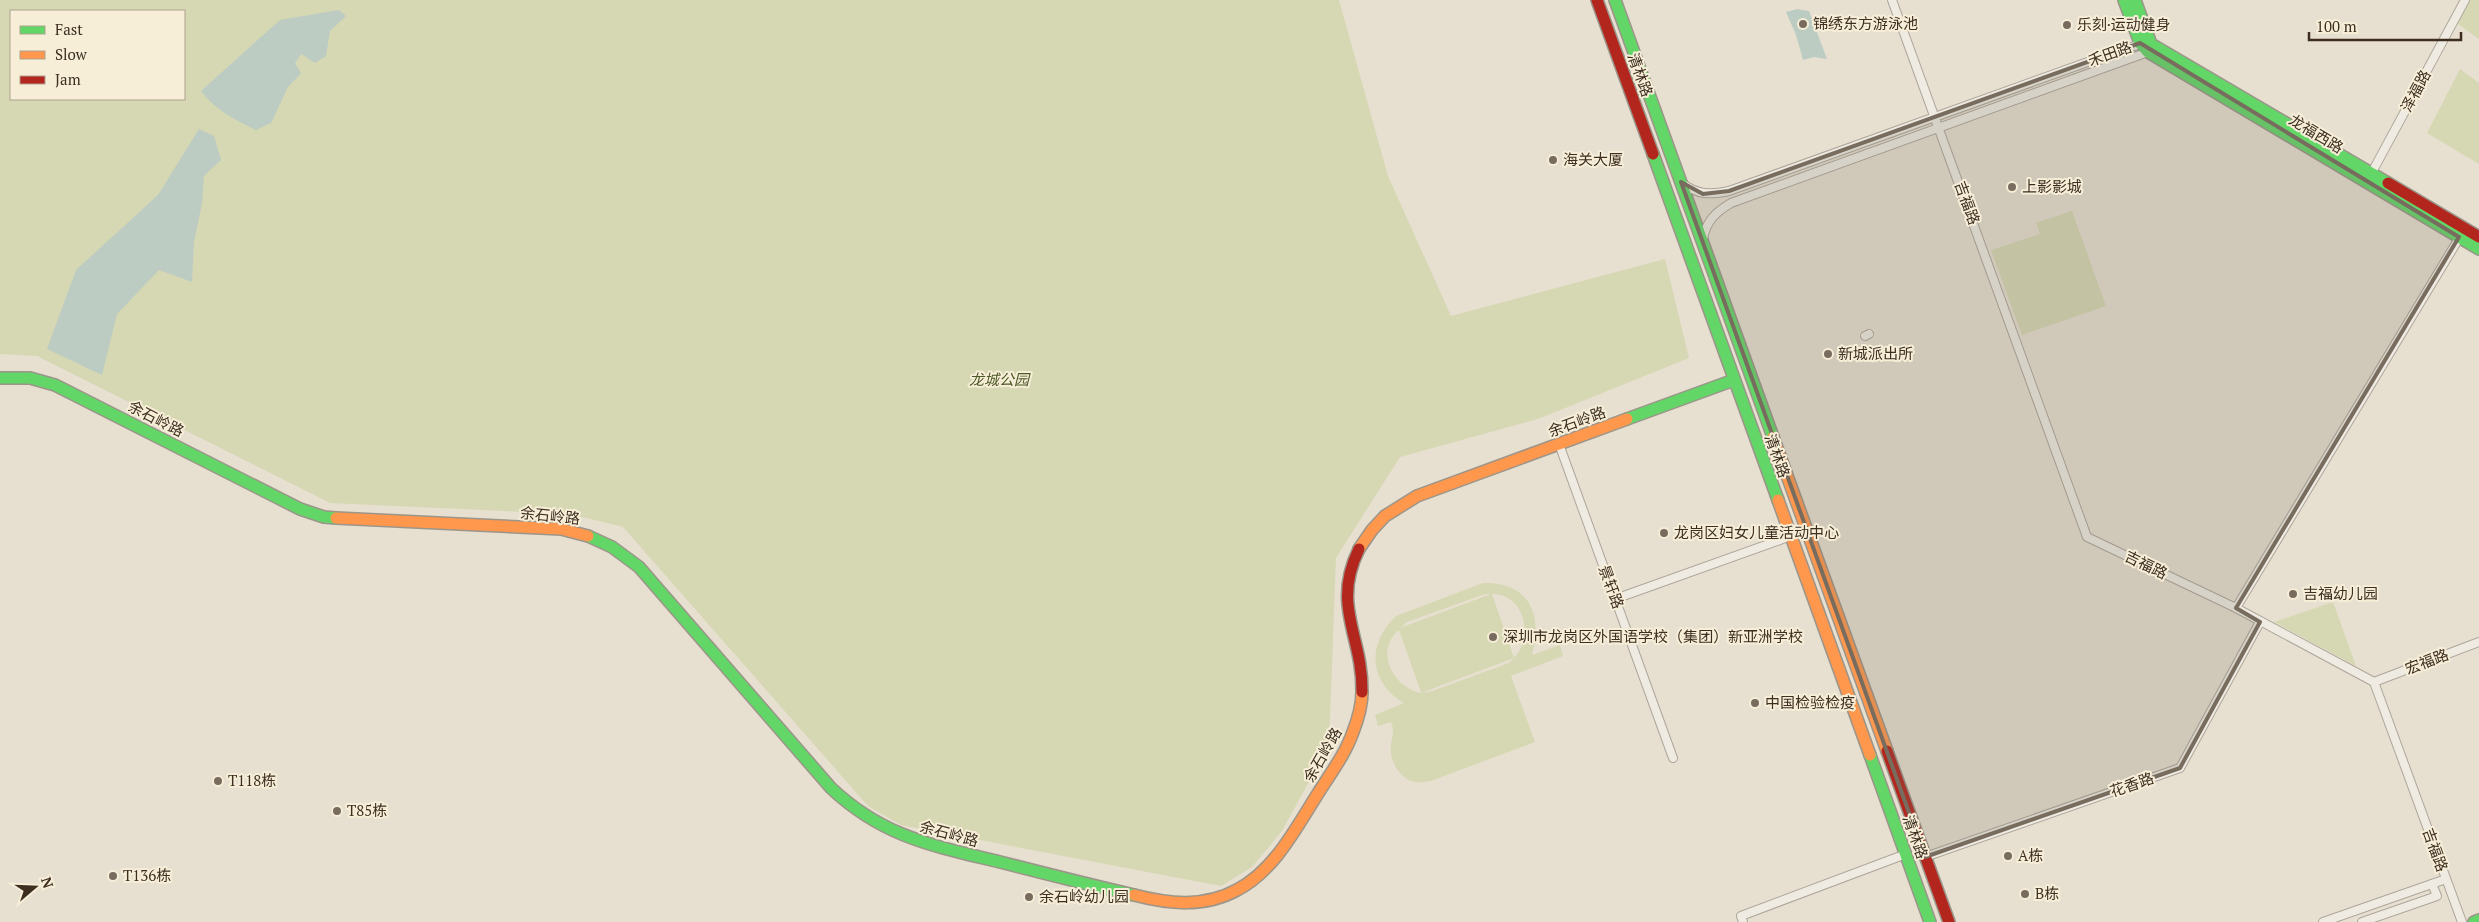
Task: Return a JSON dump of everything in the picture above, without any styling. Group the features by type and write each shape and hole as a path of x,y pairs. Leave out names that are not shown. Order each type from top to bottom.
{"street":[{"name":"清林路","path":"1597,0 1930,920"},
{"name":"清林路","path":"1615,0 1949,922"},
{"name":"吉福路","path":"1892,0 2087,536 2236,608 2374,682 2462,922"},
{"path":"2124,0 2146,46"},
{"path":"2135,0 2146,46"},
{"name":"泽福路","path":"2368,178 2465,0"},
{"name":"禾田路","path":"1681,182 1692,190 1703,194 1729,191 1935,117 2146,46"},
{"name":"禾田路","path":"1703,241 1705,227 1711,217 1731,203 1939,127 2146,46"},
{"name":"龙福西路","path":"2146,46 2462,233 2479,249"},
{"path":"2236,608 2462,233"},
{"name":"龙福西路","path":"2462,233 2479,238"},
{"name":"余石岭路","path":"0,378 30,378 55,385 300,509 324,517 560,529 597,539 620,551 639,567 831,788 865,817 891,832 919,842 1172,904 1198,903 1222,897 1245,886 1265,871 1281,851 1350,744 1358,721 1362,684 1361,660 1348,618 1347,592 1355,556 1372,529 1390,511 1412,498 1734,380"},
{"name":"景轩路","path":"1559,444 1673,758"},
{"path":"1615,600 1790,536"},
{"name":"花香路","path":"1926,857 2180,768 2260,622"},
{"name":"宏福路","path":"2374,682 2479,642"},
{"path":"1744,922 1741,916 1906,854"},
{"path":"2323,922 2446,879"},
{"path":"2362,922 2437,896 2432,884"},
{"path":"2474,922 2479,920"}],"highlighted area":[{"path":"2140,43 2459,237 2236,608 2260,622 2180,768 1925,857 1681,182 1703,194 1729,191"}],"green space":[{"name":"龙城公园","path":"0,0 1339,0 1388,176 1451,316 1665,259 1689,358 1538,419 1400,457 1336,558 1329,745 1282,831 1252,867 1221,886 901,825 868,806 623,527 570,514 330,503 37,356 0,354"},
{"path":"2465,0 2479,0 2479,39 2454,21"},
{"path":"2460,69 2479,83 2479,164 2427,133"},
{"path":"2072,211 2106,306 2022,335 1991,250 2040,234 2036,223"},
{"path":"1483,583 1499,584 1512,588 1522,595 1534,614 1536,627 1532,655 1560,645 1563,656 1511,676 1535,742 1431,781 1415,782 1404,777 1393,763 1391,745 1393,731 1391,722 1378,726 1375,715 1404,703 1392,694 1384,684 1378,674 1376,662 1376,650 1380,638 1386,627 1396,616","holes":["1485,594 1491,594 1400,628 1407,622","1492,594 1503,596 1512,601 1519,609 1523,618 1524,639 1514,658","1399,630 1421,693 1411,690 1402,684 1390,667 1388,648 1392,638","1514,658 1509,663 1432,691 1421,693"]},
{"path":"2333,602 2356,666 2274,622"}],"shaded area":[{"name":"锦绣东方游泳池","path":"1797,9 1809,11 1827,59 1814,57 1803,60 1796,35 1786,12"},
{"path":"339,10 346,16 330,31 326,56 315,63 301,54 295,63 301,73 288,87 271,123 256,130 219,109 201,91 280,20"},
{"path":"199,129 214,136 221,160 204,176 202,203 194,242 192,282 159,270 117,314 102,375 47,349 76,270 158,195"}],"traffic: fast":[{"path":"1615,0 1773,437"},
{"path":"2124,0 2140,43 2148,52 2479,249"},
{"path":"2135,0 2151,44 2388,183"},
{"path":"1653,154 1778,500"},
{"path":"0,378 30,378 55,385 300,509 324,517 336,518"},
{"path":"1627,419 1734,380"},
{"path":"588,536 612,547 639,567 831,788 851,805 891,829 933,845 1134,895"},
{"path":"1870,755 1930,922"},
{"path":"2474,922 2479,920"}],"traffic: slow":[{"path":"1359,549 1372,530 1385,516 1417,496 1627,419"},
{"path":"1773,437 1887,751"},
{"path":"1778,500 1870,755"},
{"path":"336,518 561,529 588,536"},
{"path":"1134,895 1160,901 1186,903 1212,900 1237,890 1262,872 1283,848 1342,757 1357,722 1362,692"}],"traffic: jam":[{"path":"1597,0 1653,154"},
{"path":"2388,183 2479,237"},
{"path":"1359,549 1351,569 1348,605 1361,672 1362,692"},
{"path":"1887,751 1949,922"}],"place":[{"name":"锦绣东方游泳池","path":"1803,24"},
{"name":"乐刻·运动健身","path":"2067,25"},
{"name":"海关大厦","path":"1553,160"},
{"name":"上影影城","path":"2012,187"},
{"name":"新城派出所","path":"1828,354"},
{"name":"龙岗区妇女儿童活动中心","path":"1664,533"},
{"name":"吉福幼儿园","path":"2293,594"},
{"name":"深圳市龙岗区外国语学校（集团）新亚洲学校","path":"1493,637"},
{"name":"中国检验检疫","path":"1755,703"},
{"name":"T118栋","path":"218,781"},
{"name":"T85栋","path":"337,811"},
{"name":"A栋","path":"2008,856"},
{"name":"T136栋","path":"113,876"},
{"name":"B栋","path":"2025,894"},
{"name":"余石岭幼儿园","path":"1029,897"}]}
